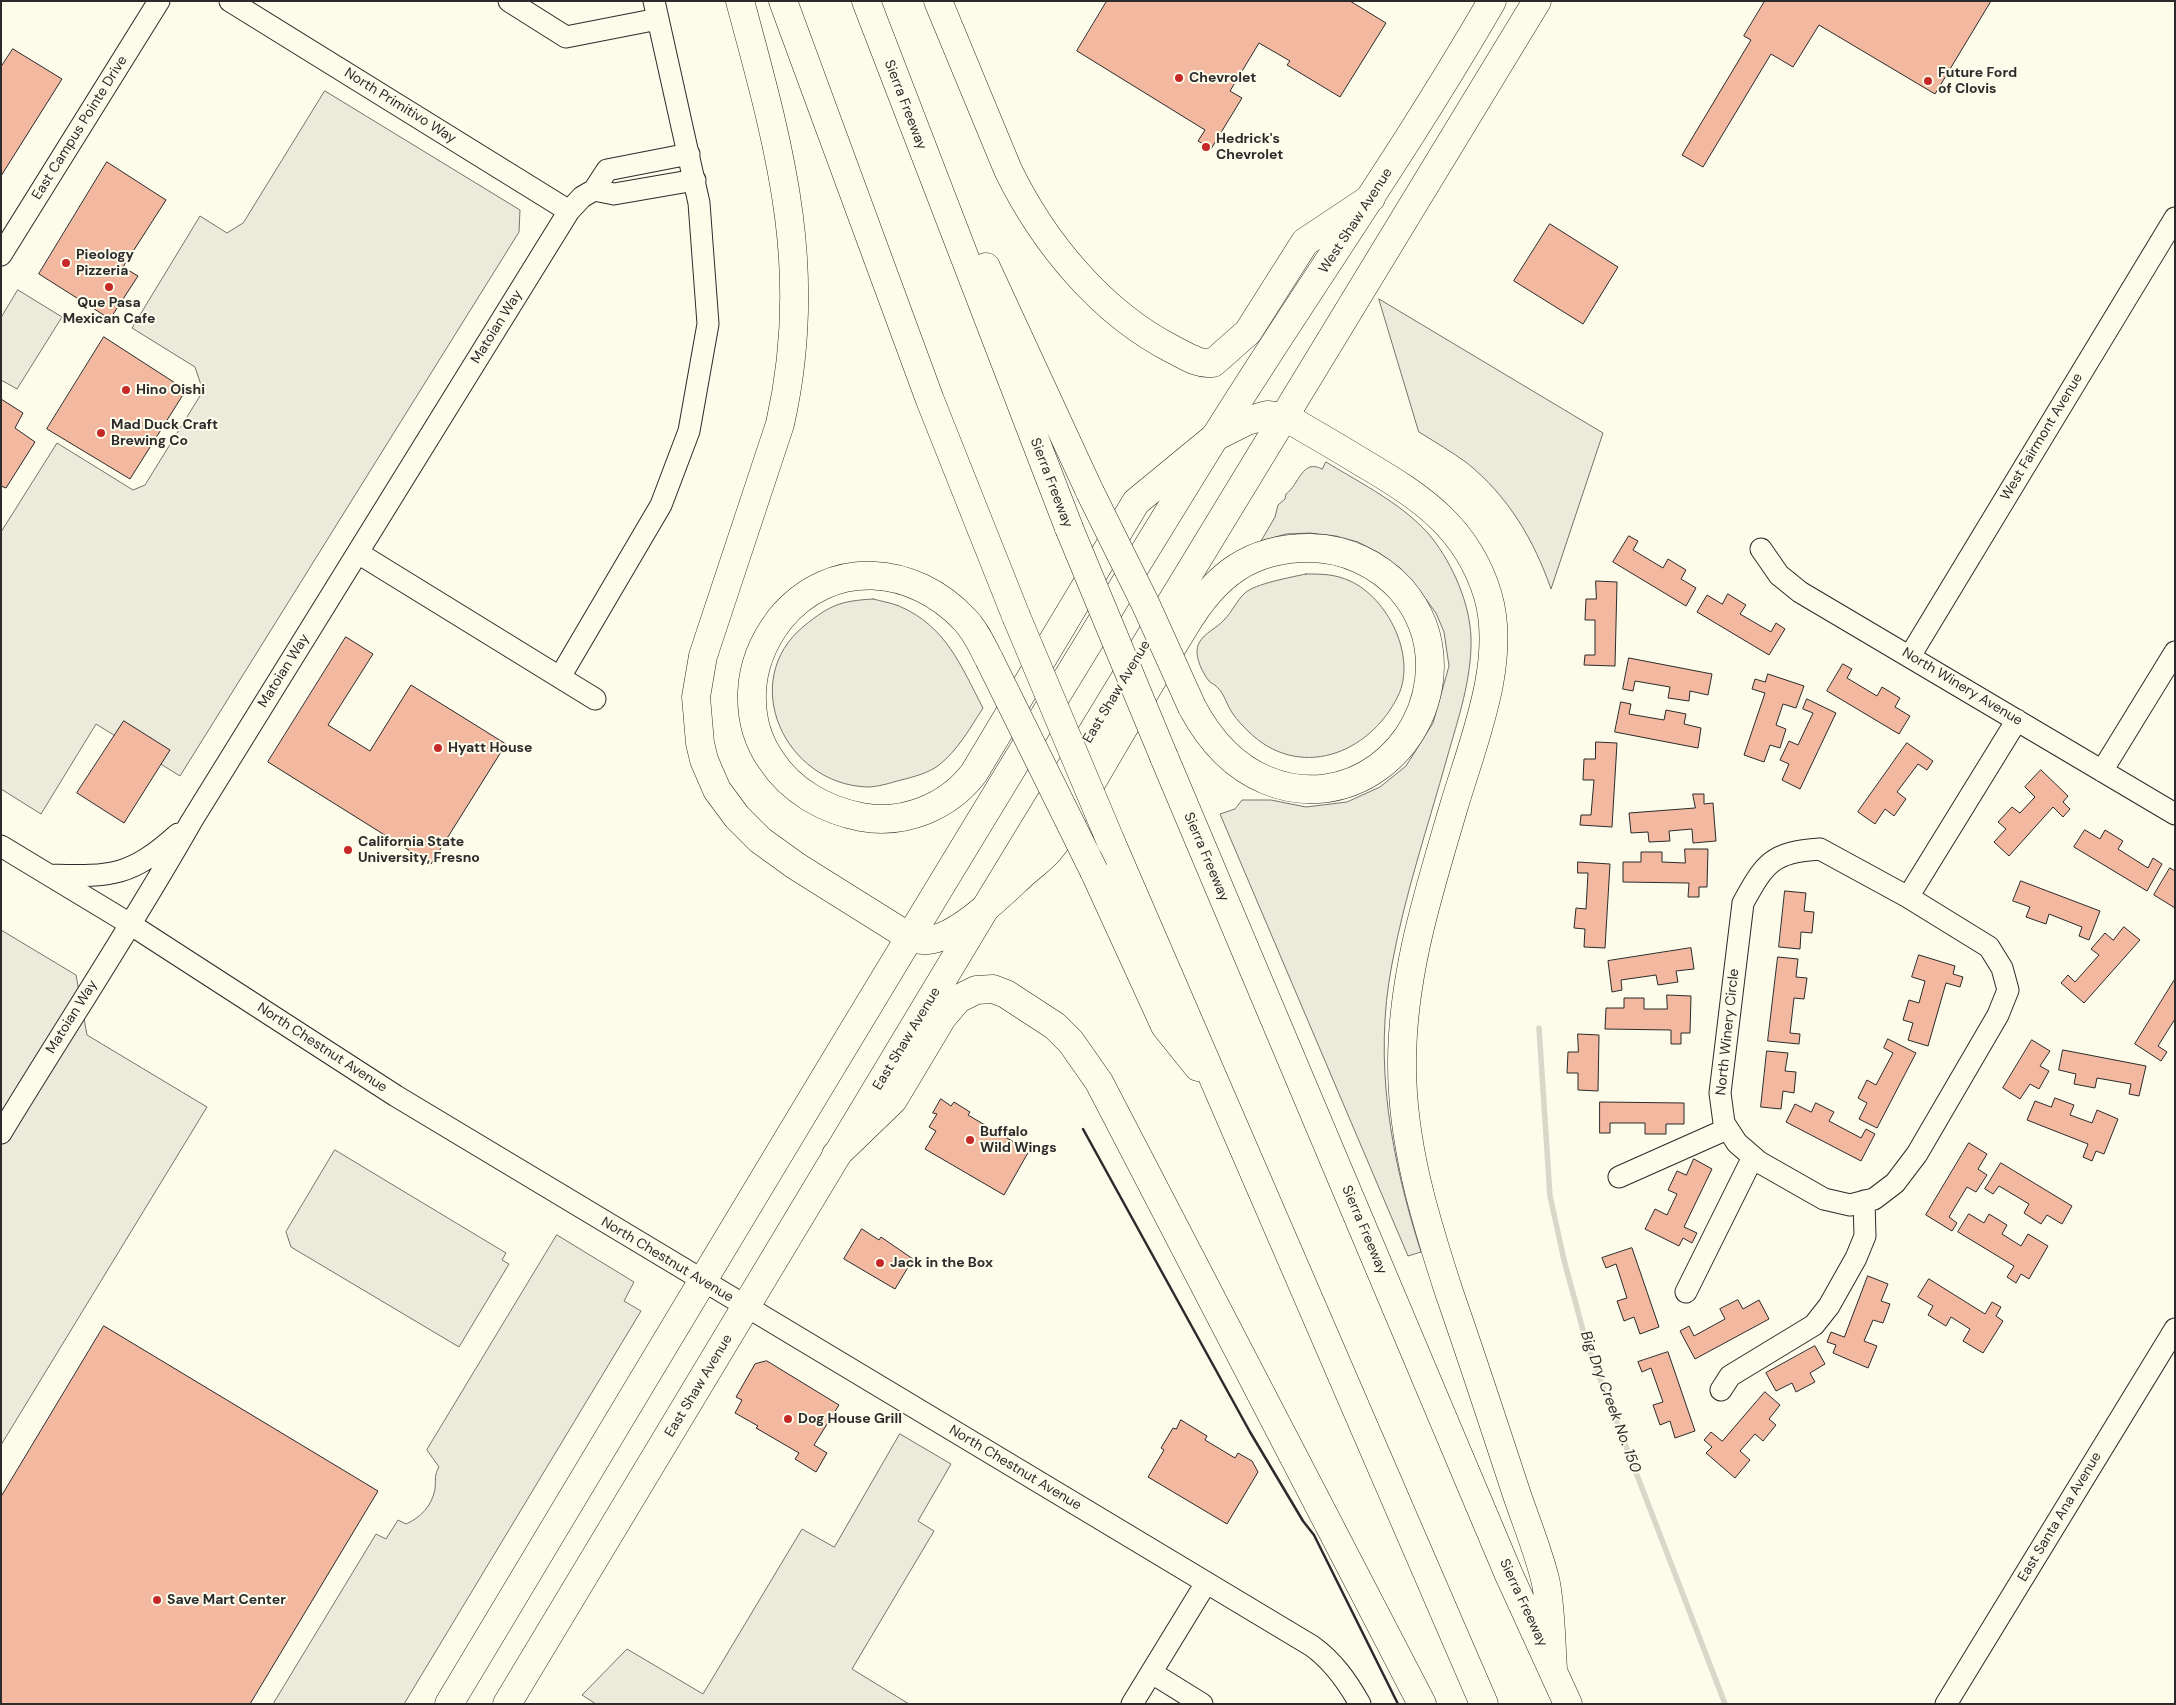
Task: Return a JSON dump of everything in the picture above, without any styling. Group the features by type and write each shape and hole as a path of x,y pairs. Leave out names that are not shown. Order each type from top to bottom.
{"main road":[{"path":"740,1 775,132 789,209 795,268 794,344 786,398 778,434 703,656 696,697 700,743 704,760 717,790 737,817 754,835 796,866 911,938 928,940 948,934 986,907 1051,849 1189,619 1222,577 1244,563 1270,554 1300,548 1332,550 1345,553 1370,564 1393,581 1411,602 1426,634 1430,659 1428,686 1422,713 1410,736 1391,758 1379,768 1342,785 1329,788 1298,788 1280,785 1260,778 1230,758 1210,737 1192,707 1146,605 1090,492 870,12"},
{"path":"783,1 930,400 1016,616 1111,842 1484,1704"},
{"path":"938,1 1008,170 1042,229 1071,265 1118,311 1151,336 1192,359 1206,364 1213,363 1248,332 1305,242 1371,198"},
{"name":"West Shaw Avenue","path":"1215,437 1371,198 1492,1"},
{"name":"East Shaw Avenue","path":"507,1704 747,1308 836,1155 1536,1"},
{"name":"Sierra Freeway","path":"870,12 1069,528 1509,1575 1568,1704"},
{"path":"1220,1094 1165,1026 1094,871 989,659 966,621 930,591 916,584 895,578 868,575 832,582 797,602 775,626 764,644 758,659 752,686 756,728 767,755 780,773 806,796 834,810 864,818 882,819 916,813 943,802 958,791 974,772 1136,502 1215,437 1247,421 1267,415 1285,417 1399,484 1434,510 1465,547 1484,585 1493,615 1495,643 1490,680 1430,889 1410,970 1403,1033 1403,1096 1415,1178 1434,1243 1546,1581 1553,1669"},
{"path":"449,1704 702,1281 1215,437"},
{"path":"836,1155 893,1100 942,1018 958,999 976,990 993,990 1013,998 1055,1026 1071,1042 1099,1082 1422,1704"}],"street":[{"name":"East Campus Pointe Drive","path":"1,255 160,1"},
{"name":"North Primitivo Way","path":"230,1 569,211"},
{"path":"509,1 566,37 656,10 699,203 708,324 689,431 660,506 560,677"},
{"name":"Matoian Way","path":"1,1133 155,886 191,822 569,211 582,197 594,190 607,170 689,154"},
{"path":"594,190 614,194 695,180"},
{"name":"West Fairmont Avenue","path":"1910,656 2169,240 2175,218"},
{"name":"North Winery Avenue","path":"1761,549 1774,570 1793,587 2175,814"},
{"path":"358,552 595,698"},
{"path":"2102,771 2175,652"},
{"path":"1908,898 2017,720"},
{"path":"48,874 88,876 119,872 137,866 155,855 191,822"},
{"name":"North Chestnut Avenue","path":"1,846 130,924 396,1096 1312,1646 1329,1659 1360,1704"},
{"name":"North Winery Circle","path":"1820,849 1908,898 1989,947 2002,968 2008,990 1998,1015 1917,1154 1895,1183 1874,1199 1850,1204 1824,1199 1753,1157 1737,1143 1728,1129 1724,1123 1720,1093 1743,903 1756,879 1772,860 1794,851 1820,849"},
{"path":"1619,1177 1728,1129"},
{"path":"1686,1292 1753,1157"},
{"path":"1721,1390 1730,1376 1814,1325 1829,1306 1856,1258 1865,1236 1864,1201"},
{"name":"East Santa Ana Avenue","path":"1946,1704 2175,1330"},
{"path":"1132,1704 1206,1582"},
{"path":"1152,1673 1202,1704"}],"shaded area":[{"path":"325,91 520,210 519,232 180,776 96,724 41,814 1,789 1,532 57,443 133,490 145,485 203,391 195,367 132,328 200,216 227,233 243,223"},
{"path":"18,290 62,317 17,389 1,380 1,318"},
{"path":"1379,299 1603,433 1551,589 1528,536 1507,504 1482,476 1467,463 1419,432"},
{"path":"1326,462 1396,505 1432,538 1447,560 1459,585 1470,625 1471,653 1464,699 1403,912 1392,964 1387,1001 1384,1037 1388,1110 1401,1181 1421,1252 1408,1256 1220,814 1235,809 1242,800 1271,800 1306,807 1347,802 1380,787 1406,766 1433,723 1449,666 1444,632 1436,613 1400,568 1379,553 1358,542 1336,536 1310,533 1286,534 1261,541 1275,517 1278,505 1285,499 1286,494 1301,474 1310,467 1322,469"},
{"path":"1306,574 1339,577 1364,589 1387,615 1395,630 1404,664 1403,681 1398,696 1385,716 1369,733 1351,746 1331,754 1310,757 1288,755 1268,746 1248,731 1233,714 1220,691 1206,677 1199,663 1197,652 1201,639 1224,620 1245,593 1265,584"},
{"path":"873,599 899,606 929,624 959,663 983,708 958,746 935,768 911,778 880,786 867,787 838,781 813,768 793,749 780,726 773,700 774,674 784,649 804,626 821,613 836,605"},
{"path":"1,930 76,975 87,1035 207,1107 1,1445"},
{"path":"335,1150 506,1253 502,1260 509,1264 459,1347 291,1247 286,1232"},
{"path":"557,1235 634,1282 624,1301 641,1311 404,1704 273,1704 376,1534 386,1539 398,1520 406,1524 421,1515 428,1506 435,1489 436,1475 439,1467 427,1450"},
{"path":"900,1434 951,1464 918,1521 934,1531 852,1669 909,1704 596,1704 582,1695 627,1649 703,1694 802,1529 834,1547"}],"building":[{"name":"Chevrolet","path":"1107,1 1350,1 1386,23 1340,97 1287,65 1290,61 1259,43 1230,91 1242,98 1211,149 1198,141 1205,130 1077,51"},
{"name":"Future Ford of Clovis","path":"1765,1 1991,1 1935,94 1819,25 1793,67 1771,54 1703,167 1682,155 1751,40 1744,36"},
{"path":"13,49 62,79 1,176 1,67"},
{"path":"107,162 166,200 123,267 138,276 110,319 39,274"},
{"path":"1550,224 1618,267 1583,324 1514,281"},
{"path":"104,337 186,390 130,479 47,429"},
{"path":"1,399 23,413 15,428 35,442 6,488 1,486"},
{"path":"1629,536 1638,541 1633,550 1663,568 1668,559 1686,570 1681,579 1696,588 1686,606 1613,562"},
{"path":"1596,581 1617,582 1615,666 1584,665 1585,655 1595,655 1595,620 1585,620 1586,599 1596,599"},
{"path":"1728,594 1746,605 1740,614 1771,632 1776,623 1785,629 1769,655 1697,612 1707,595 1722,604"},
{"name":"Hyatt House","path":"346,637 373,654 328,725 370,751 411,685 506,744 431,864 268,762"},
{"path":"1629,658 1712,674 1708,695 1690,691 1689,701 1668,698 1670,687 1635,681 1633,691 1623,689"},
{"path":"1843,664 1852,669 1847,678 1877,696 1882,687 1900,698 1895,707 1910,716 1899,734 1827,691"},
{"path":"1768,674 1804,686 1796,708 1783,704 1776,725 1786,729 1780,748 1770,745 1764,762 1744,755 1765,693 1752,689 1755,679 1765,682"},
{"path":"1807,699 1836,713 1800,789 1782,780 1789,764 1780,760 1789,741 1798,745 1813,713 1803,709"},
{"path":"1621,702 1631,704 1629,714 1664,720 1666,710 1686,714 1684,724 1701,728 1698,748 1615,732"},
{"path":"124,721 170,750 124,823 77,793"},
{"path":"1596,742 1617,743 1612,827 1580,825 1581,815 1591,815 1594,780 1583,780 1584,759 1595,759"},
{"path":"1907,743 1933,761 1927,770 1918,764 1897,792 1906,799 1894,816 1885,809 1875,824 1858,812"},
{"path":"2041,770 2068,796 2063,802 2070,809 2063,817 2053,807 2009,856 1994,842 2006,829 1998,822 2012,807 2020,813 2035,797 2025,787"},
{"path":"1693,794 1704,794 1704,804 1713,803 1716,841 1693,843 1692,829 1669,831 1670,841 1649,842 1648,832 1631,833 1629,813 1695,808"},
{"path":"2085,830 2100,839 2105,830 2123,841 2118,849 2148,868 2153,858 2162,864 2147,891 2074,847"},
{"path":"1685,849 1708,849 1707,887 1699,887 1699,897 1688,897 1689,883 1623,882 1623,862 1641,862 1641,852 1662,852 1662,862 1685,863"},
{"path":"1578,862 1610,864 1605,948 1584,947 1585,929 1574,928 1576,908 1586,909 1588,873 1578,873"},
{"path":"2170,868 2175,871 2175,908 2154,895"},
{"path":"2021,881 2100,911 2089,940 2079,936 2082,927 2049,914 2046,924 2026,917 2030,907 2013,901"},
{"path":"1785,891 1806,893 1804,911 1814,912 1812,933 1801,932 1800,949 1779,947"},
{"path":"2124,927 2140,940 2084,1003 2061,983 2068,975 2075,982 2099,955 2091,949 2105,933 2113,940"},
{"path":"1691,948 1694,969 1676,971 1678,982 1658,985 1656,975 1621,980 1622,990 1612,992 1608,961"},
{"path":"1919,955 1955,966 1953,974 1963,977 1960,987 1946,983 1928,1046 1908,1040 1913,1023 1903,1020 1909,1000 1919,1003 1925,981 1912,977"},
{"path":"1778,957 1798,959 1796,977 1807,978 1804,999 1794,998 1790,1033 1800,1034 1799,1044 1768,1041"},
{"path":"2175,979 2175,1019 2158,1046 2167,1052 2161,1061 2135,1044"},
{"path":"1667,995 1691,996 1690,1033 1681,1033 1681,1044 1671,1044 1671,1030 1605,1029 1606,1008 1624,1008 1624,998 1644,998 1644,1009 1667,1009"},
{"path":"1578,1034 1599,1035 1598,1091 1578,1090 1578,1073 1567,1073 1568,1052 1578,1052"},
{"path":"1888,1039 1916,1053 1877,1128 1859,1119 1867,1103 1858,1098 1867,1080 1876,1085 1893,1053 1884,1048"},
{"path":"2032,1040 2050,1051 2040,1066 2049,1071 2039,1089 2030,1084 2020,1099 2003,1088"},
{"path":"2063,1050 2146,1066 2139,1096 2129,1094 2131,1084 2097,1078 2095,1088 2074,1084 2076,1074 2059,1070"},
{"path":"1767,1051 1788,1053 1785,1071 1796,1072 1794,1093 1783,1091 1781,1109 1761,1107"},
{"path":"2055,1098 2074,1105 2070,1115 2092,1123 2097,1110 2118,1119 2104,1154 2096,1151 2092,1161 2083,1157 2088,1144 2027,1120 2035,1101 2051,1107"},
{"name":"Buffalo Wild Wings","path":"941,1099 951,1106 954,1102 970,1112 968,1115 1029,1151 1004,1195 925,1149 936,1131 929,1127 937,1114 933,1113"},
{"path":"1600,1102 1684,1103 1684,1124 1666,1124 1666,1134 1645,1134 1645,1123 1610,1123 1610,1133 1600,1133"},
{"path":"1816,1103 1834,1112 1829,1121 1861,1138 1866,1129 1875,1134 1861,1161 1786,1122 1795,1104 1811,1112"},
{"path":"1969,1143 1987,1154 1978,1169 1987,1175 1976,1192 1967,1187 1949,1217 1957,1223 1952,1231 1926,1215"},
{"path":"1694,1159 1712,1169 1684,1227 1697,1233 1692,1243 1683,1238 1679,1246 1645,1229 1655,1209 1667,1215 1677,1194 1668,1190 1677,1171 1686,1175"},
{"path":"2001,1163 2072,1206 2062,1224 2047,1215 2041,1224 2024,1213 2029,1204 1999,1186 1993,1194 1985,1189"},
{"path":"1969,1214 1984,1223 1989,1214 2007,1225 2002,1234 2021,1246 2028,1234 2048,1246 2029,1279 2021,1274 2016,1283 2007,1277 2014,1266 1958,1232"},
{"name":"Jack in the Box","path":"862,1229 879,1240 881,1237 913,1259 895,1289 844,1259"},
{"path":"1632,1248 1659,1327 1640,1334 1634,1317 1624,1321 1617,1301 1627,1298 1616,1264 1606,1268 1602,1258"},
{"path":"1868,1276 1888,1284 1881,1301 1890,1304 1883,1323 1873,1320 1864,1341 1877,1346 1868,1368 1833,1353 1836,1345 1827,1342 1831,1332 1844,1337"},
{"path":"1929,1279 1985,1314 1992,1302 2001,1307 1996,1316 2003,1321 1983,1353 1963,1341 1970,1329 1951,1317 1946,1326 1928,1315 1933,1306 1918,1297"},
{"path":"1738,1300 1743,1309 1759,1300 1769,1319 1695,1359 1680,1331 1689,1326 1694,1336 1725,1319 1720,1309"},
{"name":"Save Mart Center","path":"104,1326 378,1491 250,1704 1,1704 1,1497"},
{"path":"1815,1346 1825,1364 1810,1373 1815,1382 1796,1392 1792,1383 1776,1391 1766,1373"},
{"path":"1668,1352 1695,1431 1675,1438 1670,1421 1660,1425 1653,1405 1663,1402 1651,1368 1642,1372 1638,1362"},
{"name":"Dog House Grill","path":"767,1361 839,1405 814,1445 827,1453 816,1472 795,1459 799,1453 756,1428 758,1426 735,1413 742,1400 736,1397 755,1364"},
{"path":"1765,1392 1780,1405 1769,1419 1776,1425 1763,1441 1755,1434 1740,1451 1750,1460 1735,1478 1706,1453 1712,1447 1704,1440 1711,1432 1722,1441"},
{"path":"1181,1420 1207,1436 1205,1440 1235,1458 1238,1453 1252,1461 1258,1472 1227,1524 1148,1477 1164,1450 1161,1448 1173,1428 1176,1429"}],"waterway":[{"name":"Big Dry Creek No. 150","path":"1539,1028 1550,1196 1564,1260 1587,1345 1725,1704"}],"wall":[{"path":"1083,1129 1250,1432 1303,1521 1314,1535 1398,1704"}],"place":[{"name":"Chevrolet","path":"1179,78"},
{"name":"Future Ford of Clovis","path":"1928,81"},
{"name":"Hedrick's Chevrolet","path":"1206,147"},
{"name":"Pieology Pizzeria","path":"66,263"},
{"name":"Que Pasa Mexican Cafe","path":"109,287"},
{"name":"Hino Oishi","path":"126,390"},
{"name":"Mad Duck Craft Brewing Co","path":"101,433"},
{"name":"Hyatt House","path":"438,748"},
{"name":"California State University, Fresno","path":"348,850"},
{"name":"Buffalo Wild Wings","path":"970,1140"},
{"name":"Jack in the Box","path":"880,1263"},
{"name":"Dog House Grill","path":"788,1419"},
{"name":"Save Mart Center","path":"157,1600"}]}
